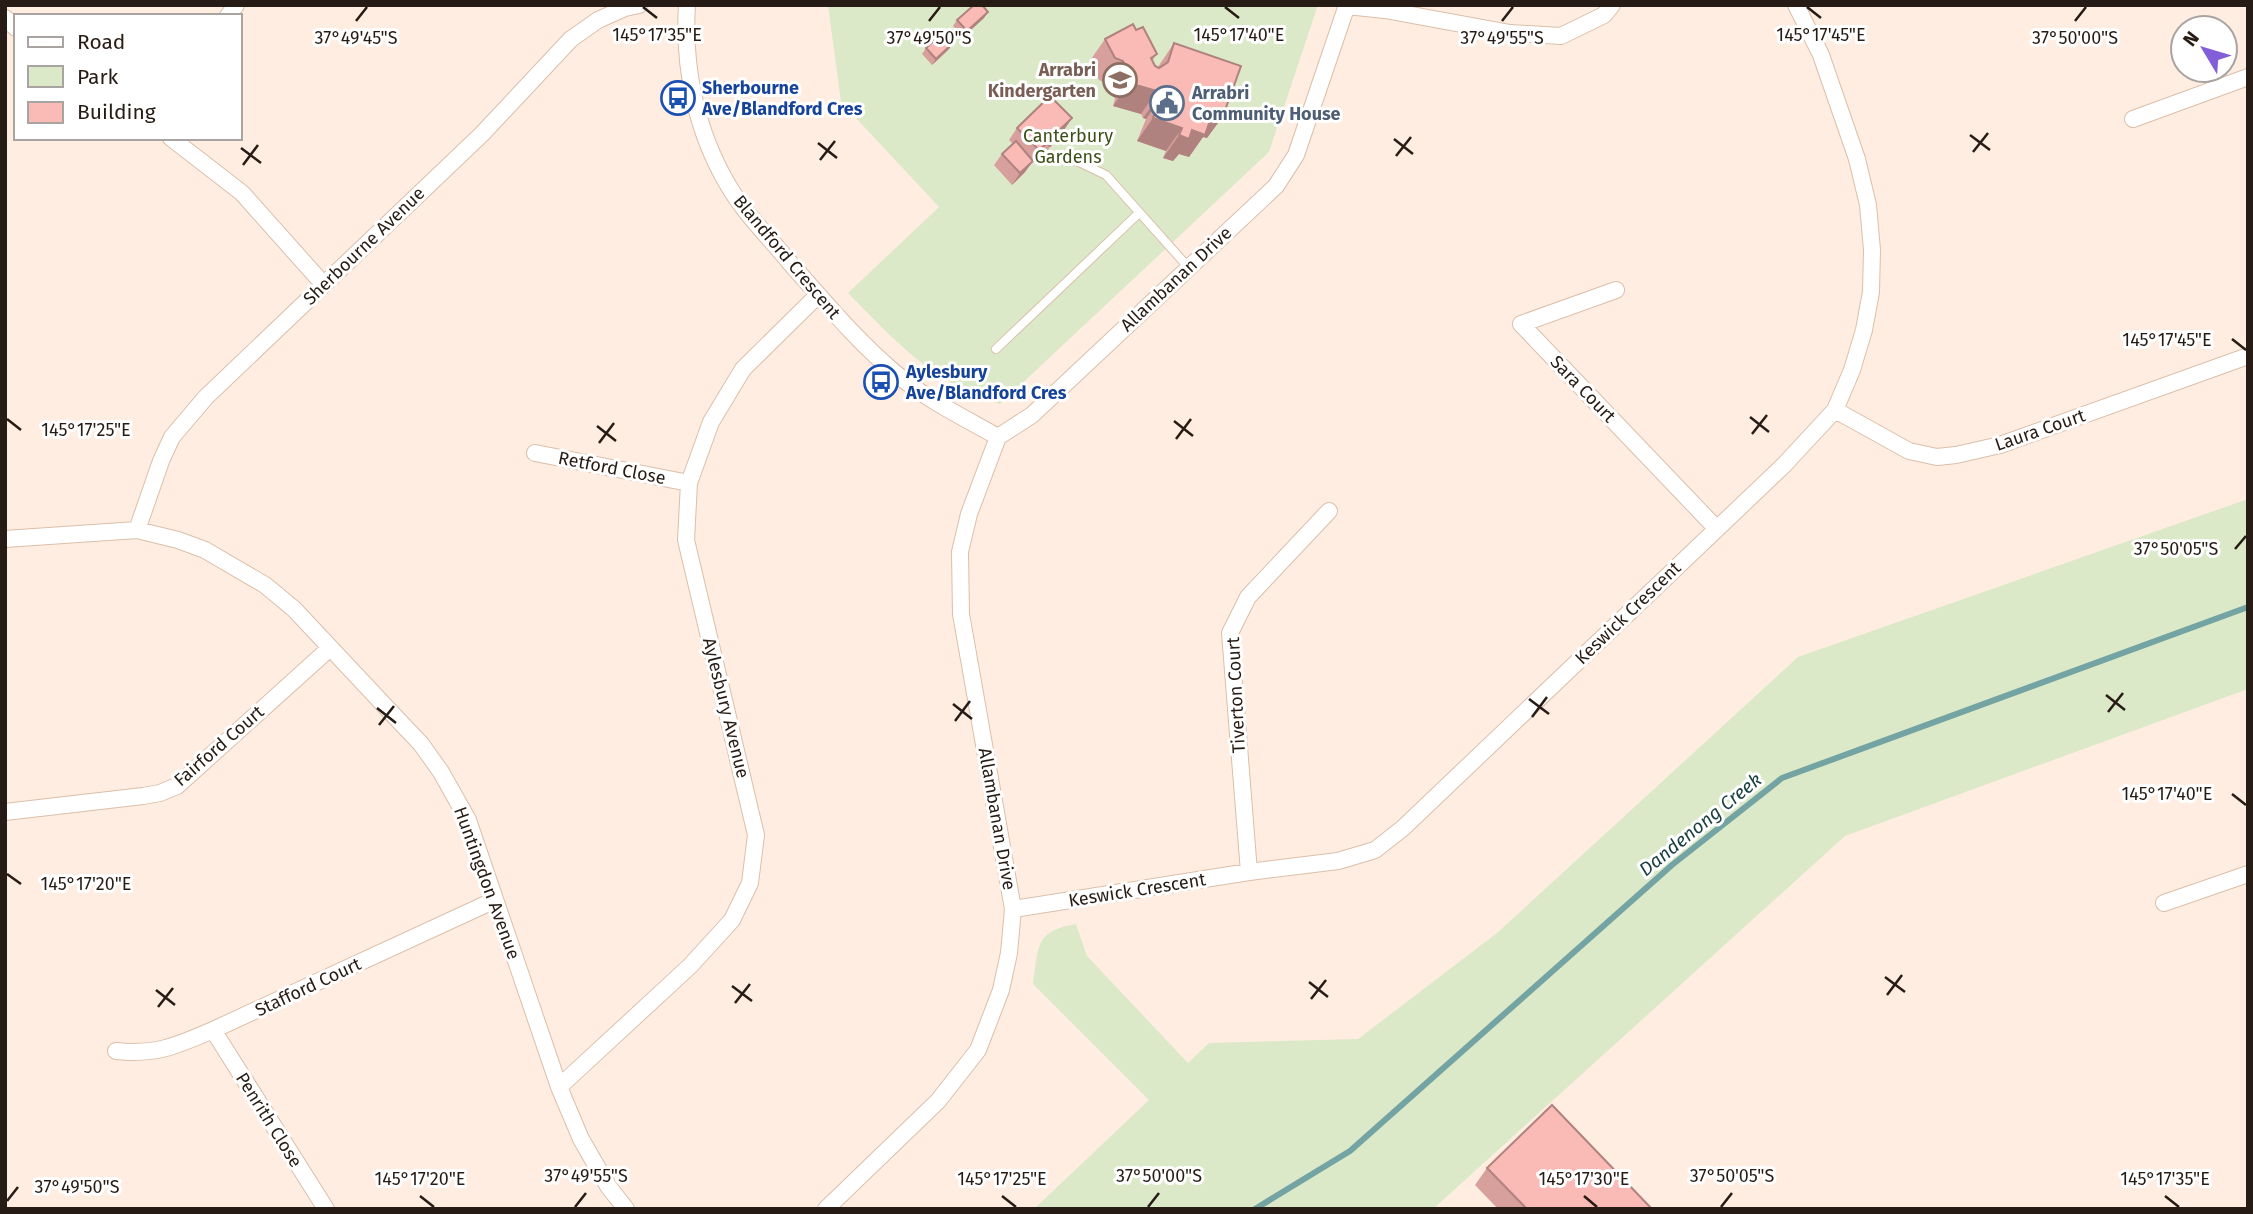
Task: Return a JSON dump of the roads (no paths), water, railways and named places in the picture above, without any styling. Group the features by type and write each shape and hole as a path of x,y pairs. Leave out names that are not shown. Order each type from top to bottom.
{"street":[{"name":"Sherbourne Avenue","path":"137,530 172,436 206,397 482,134 571,39 598,20 639,5"},
{"name":"Blandford Crescent","path":"687,5 685,32 690,80 699,123 714,160 729,187 818,295 852,332 895,372 929,398 998,437"},
{"path":"1347,6 1385,10 1510,33 1561,36 1604,15 1612,5"},
{"name":"Keswick Crescent","path":"1013,909 1338,861 1375,850 1403,828 1784,464 1835,410 1852,370 1864,330 1871,292 1872,250 1868,205 1857,159 1821,55 1796,5"},
{"name":"Allambanan Drive","path":"826,1209 938,1101 978,1050 1001,990 1009,953 1013,909 969,666 961,614 960,586 960,552 969,514 998,437 1032,415 1276,186 1296,155 1347,6"},
{"path":"2133,119 2248,77"},
{"path":"174,140 242,193 324,285"},
{"name":"Sara Court","path":"1616,290 1521,324 1716,528"},
{"name":"Aylesbury Avenue","path":"559,1087 690,966 732,920 750,883 756,835 686,540 689,483 711,422 743,369 818,295"},
{"name":"Laura Court","path":"1835,410 1909,452 1937,457 1956,455 2000,445 2248,356"},
{"name":"Retford Close","path":"535,453 689,483"},
{"name":"Tiverton Court","path":"1250,872 1230,633 1248,597 1329,511"},
{"name":"Huntingdon Avenue","path":"5,539 137,530 187,544 233,564 265,584 294,609 421,744 441,772 468,820 559,1087 581,1139 608,1186 626,1209"},
{"name":"Fairford Court","path":"5,812 143,796 177,786 330,648"},
{"path":"2164,903 2248,874"},
{"name":"Stafford Court","path":"116,1051 152,1052 168,1049 495,900"},
{"name":"Penrith Close","path":"213,1030 326,1209"}],"lane":[{"path":"1064,155 1106,175 1189,268"},
{"path":"996,349 1139,213"}],"waterway":[{"name":"Dandenong Creek","path":"1255,1209 1350,1151 1672,865 1782,778 2248,607"}],"place":[{"name":"Arrabri Kindergarten","path":"1120,80"},
{"name":"Sherbourne Ave/Blandford Cres","path":"678,98"},
{"name":"Arrabri Community House","path":"1167,103"},
{"name":"Aylesbury Ave/Blandford Cres","path":"881,382"}],"park label":[{"name":"Canterbury Gardens","path":"1068,146"}]}
